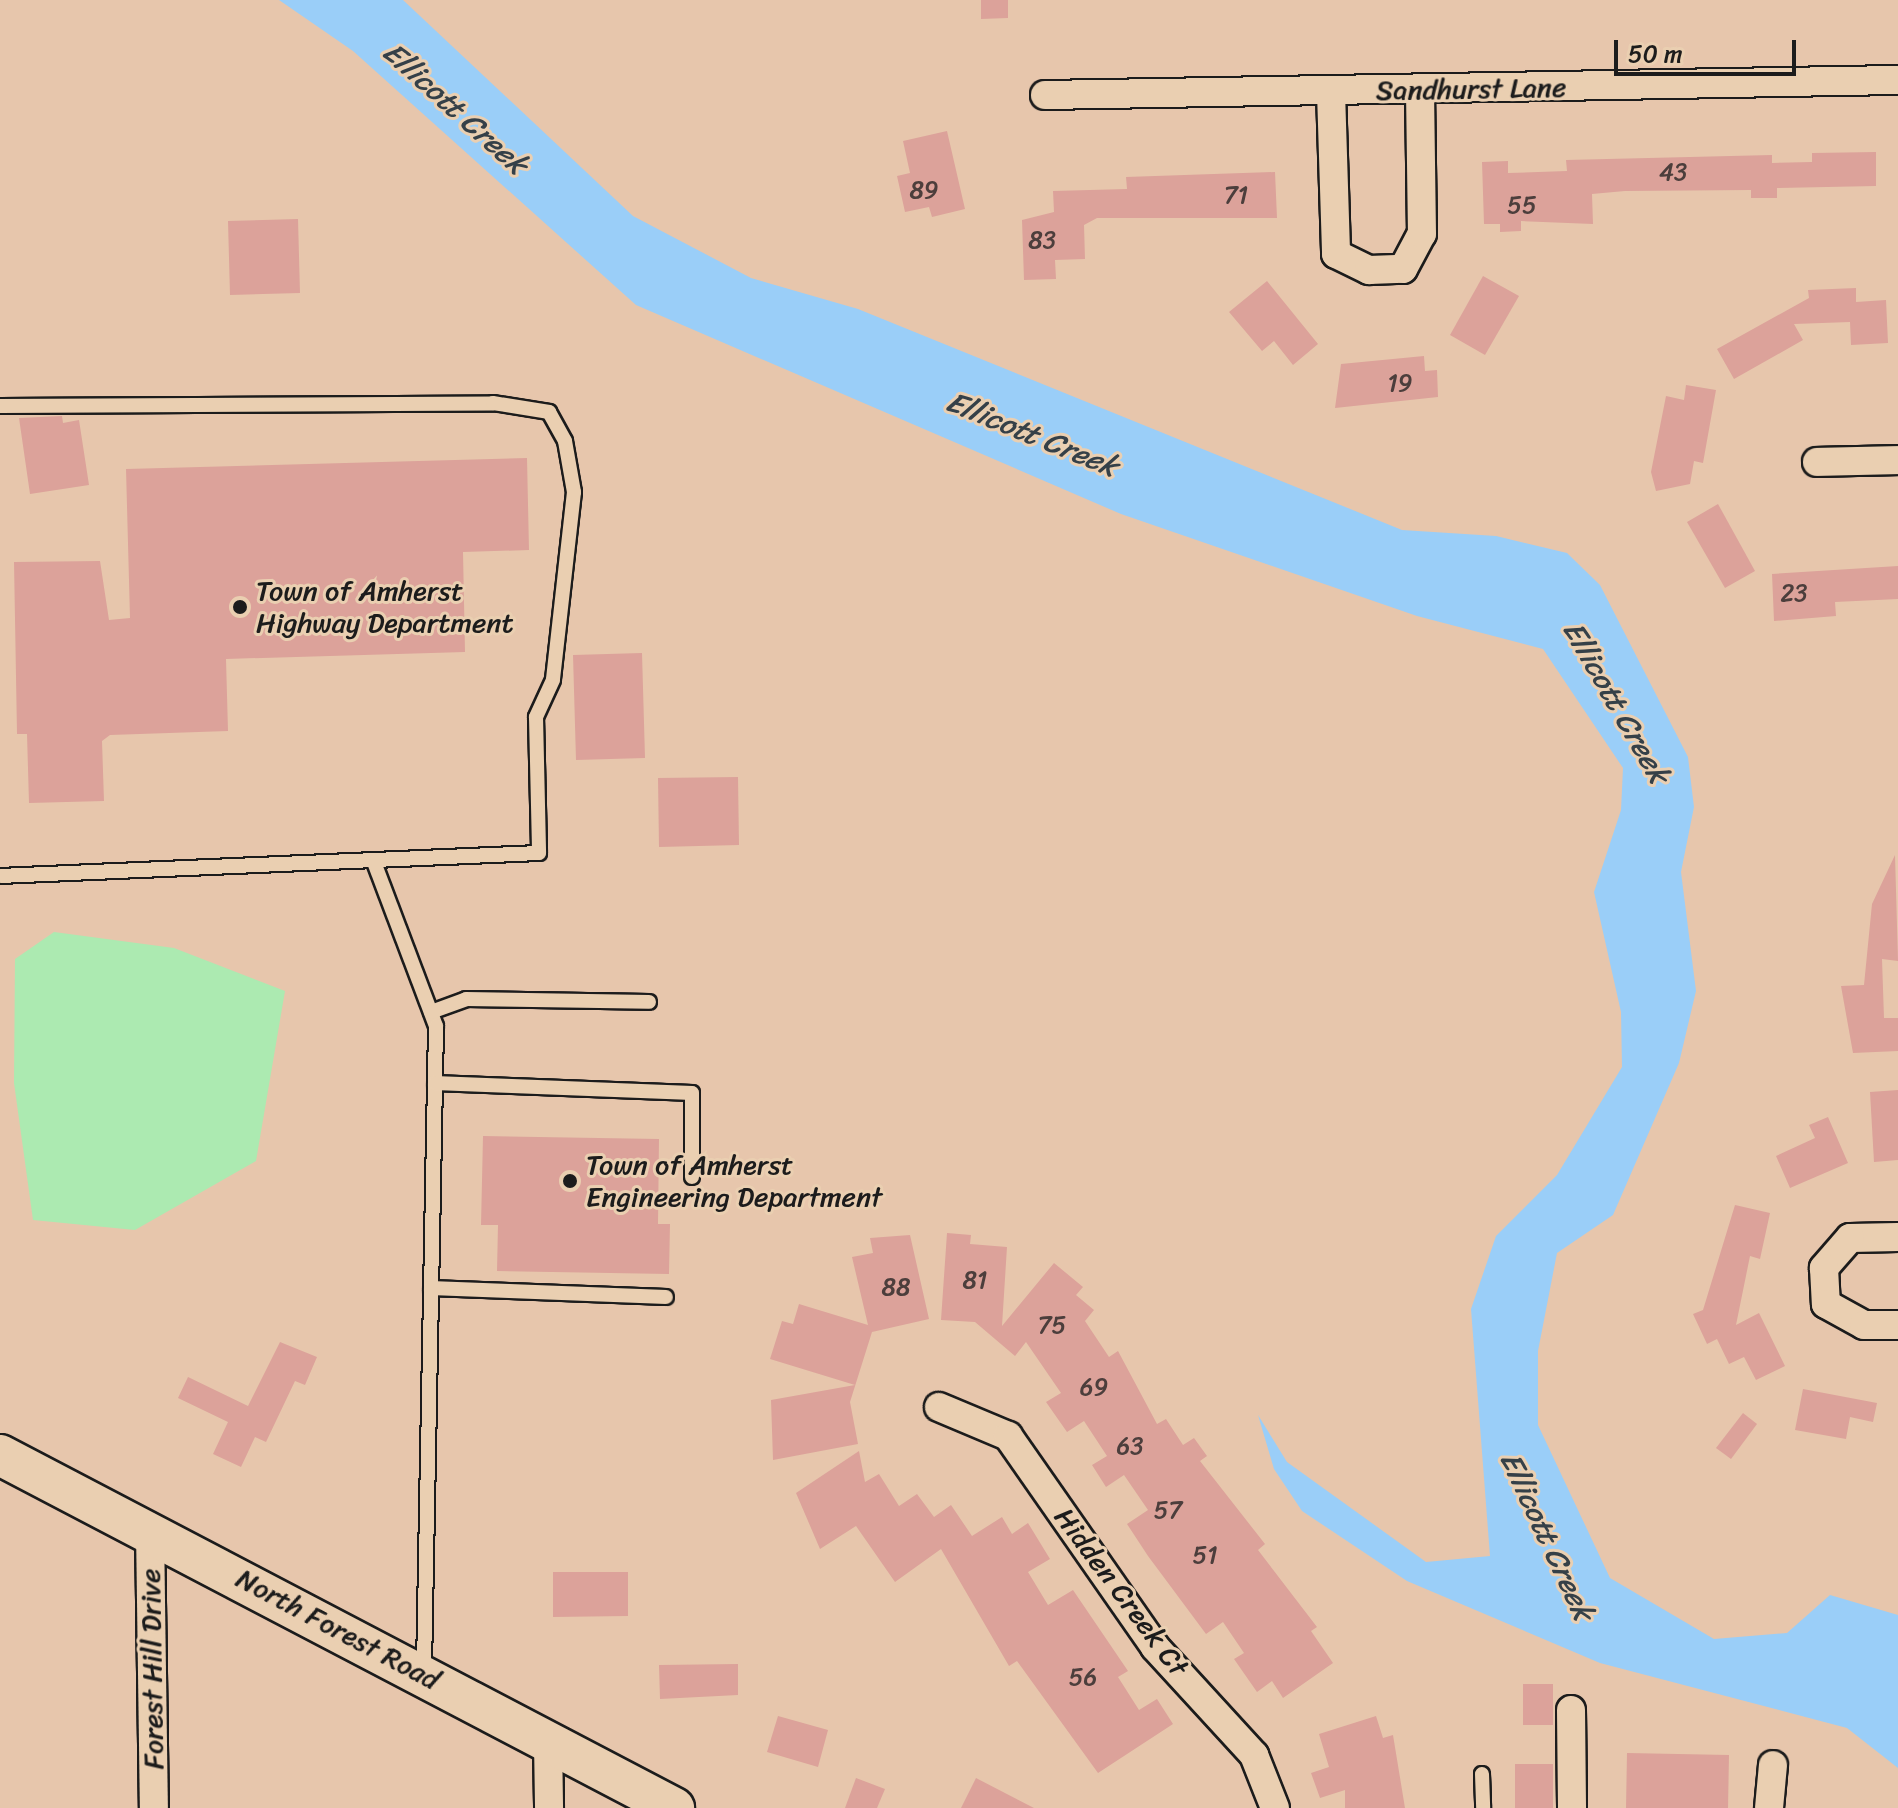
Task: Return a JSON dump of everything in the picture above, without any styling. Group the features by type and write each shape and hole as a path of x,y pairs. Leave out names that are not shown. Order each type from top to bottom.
{"street":[{"name":"Sandhurst Lane","path":"1045,95 1898,80"},
{"path":"1331,92 1336,254 1381,270 1403,269 1422,234 1420,90"},
{"path":"1817,462 1898,460"},
{"path":"1898,1237 1850,1238 1824,1268 1826,1304 1864,1325 1898,1325"},
{"name":"Hidden Creek Ct","path":"939,1407 1008,1436 1155,1647 1254,1755 1275,1808"},
{"name":"North Forest Road","path":"0,1455 150,1529 674,1808"},
{"name":"Forest Hill Drive","path":"150,1529 154,1808"},
{"path":"1571,1710 1572,1808"},
{"path":"548,1741 549,1808"},
{"path":"1769,1808 1773,1765"}],"lane":[{"path":"0,406 493,403 549,412 565,441 574,492 553,680 536,717 539,853 0,876"},
{"path":"374,862 431,1012 435,1083 424,1675"},
{"path":"431,1012 466,999 649,1002"},
{"path":"435,1083 692,1093 692,1177"},
{"path":"431,1288 666,1297"},
{"path":"1482,1774 1483,1808"}],"green space":[{"path":"54,932 174,948 285,991 256,1161 135,1230 33,1220 14,1083 15,959"}],"water":[{"name":"Ellicott Creek","path":"279,0 403,0 633,216 751,278 858,309 1402,530 1496,536 1567,553 1600,585 1688,757 1694,807 1681,872 1696,991 1679,1063 1613,1215 1557,1253 1538,1351 1538,1425 1610,1578 1714,1639 1787,1633 1830,1595 1898,1615 1898,1768 1847,1728 1600,1663 1407,1581 1302,1511 1274,1469 1258,1415 1287,1462 1426,1562 1490,1556 1471,1309 1496,1236 1557,1175 1622,1067 1621,1012 1594,892 1621,810 1623,768 1543,649 1417,616 1121,514 636,305 353,51"}],"building":[{"path":"981,0 1008,0 1008,18 981,19"},
{"path":"947,131 965,209 932,217 929,207 905,212 897,176 910,173 903,141"},
{"path":"1876,152 1876,186 1777,188 1777,198 1751,198 1751,190 1592,194 1593,224 1521,221 1521,231 1500,232 1500,224 1484,224 1482,162 1508,161 1508,173 1567,171 1566,160 1772,155 1772,163 1812,162 1812,153"},
{"path":"1275,172 1277,218 1097,218 1084,225 1085,259 1055,260 1056,279 1024,280 1022,220 1054,212 1053,191 1127,189 1126,177"},
{"path":"298,219 300,293 230,295 228,221"},
{"path":"1483,276 1519,296 1485,355 1450,335"},
{"path":"1267,281 1318,344 1293,365 1274,341 1262,351 1229,312"},
{"path":"1856,288 1856,302 1886,300 1888,343 1851,345 1850,322 1794,324 1803,340 1734,379 1717,349 1809,298 1808,290"},
{"path":"1424,356 1425,371 1437,370 1438,397 1335,408 1341,364"},
{"path":"1686,385 1716,390 1703,463 1694,461 1690,484 1656,491 1651,472 1666,396 1684,400"},
{"path":"62,416 63,423 79,420 89,485 30,494 19,418"},
{"name":"Town of Amherst Highway Department","path":"527,458 529,550 463,552 465,652 226,659 228,731 110,735 102,741 104,801 29,803 27,734 17,734 14,562 100,561 109,620 130,618 126,469"},
{"path":"1718,504 1755,571 1725,588 1687,522"},
{"path":"1898,566 1898,599 1835,602 1836,616 1774,621 1772,574"},
{"path":"642,653 645,758 576,760 573,655"},
{"path":"738,777 739,845 659,847 658,778"},
{"path":"1895,855 1898,961 1882,959 1884,1018 1898,1018 1898,1051 1853,1053 1841,986 1864,985 1872,904"},
{"path":"1898,1090 1898,1160 1874,1162 1870,1092"},
{"path":"1828,1117 1848,1163 1790,1188 1776,1156 1815,1138 1809,1125"},
{"name":"Town of Amherst Engineering Department","path":"483,1136 659,1139 658,1224 670,1224 669,1274 497,1271 498,1225 481,1225"},
{"path":"1735,1205 1770,1213 1760,1259 1750,1256 1736,1325 1759,1313 1785,1366 1756,1380 1744,1357 1729,1364 1717,1339 1707,1344 1693,1314 1703,1310"},
{"path":"947,1233 971,1235 970,1244 1007,1247 1002,1326 1054,1263 1083,1287 1076,1295 1094,1310 1085,1321 1109,1357 1118,1351 1157,1424 1166,1419 1183,1445 1194,1438 1207,1456 1200,1461 1265,1544 1258,1550 1317,1627 1311,1631 1333,1663 1283,1698 1272,1681 1257,1692 1234,1659 1244,1653 1223,1622 1206,1634 1127,1524 1148,1510 1124,1475 1106,1487 1092,1465 1107,1456 1084,1421 1067,1432 1046,1402 1061,1393 1026,1342 1015,1356 975,1322 941,1320"},
{"path":"910,1235 929,1319 872,1332 850,1402 858,1444 773,1460 771,1400 855,1385 770,1359 782,1321 793,1324 799,1304 868,1325 852,1257 873,1253 870,1238"},
{"path":"280,1342 317,1357 305,1385 295,1381 266,1442 255,1437 241,1467 213,1454 228,1422 178,1398 188,1377 248,1406"},
{"path":"1803,1389 1877,1403 1873,1422 1850,1417 1846,1439 1795,1430"},
{"path":"1743,1413 1757,1424 1731,1459 1716,1448"},
{"path":"859,1451 865,1482 879,1474 899,1506 917,1494 934,1517 951,1505 972,1536 1002,1517 1012,1534 1028,1523 1050,1559 1028,1572 1048,1605 1073,1590 1128,1671 1118,1677 1139,1710 1157,1699 1173,1724 1098,1773 1017,1661 1009,1666 941,1549 895,1582 856,1526 820,1549 796,1493"},
{"path":"553,1572 628,1572 628,1616 553,1617"},
{"path":"738,1664 738,1695 660,1699 659,1665"},
{"path":"1523,1684 1553,1684 1553,1725 1523,1725"},
{"path":"778,1716 828,1730 818,1767 767,1752"},
{"path":"1376,1716 1383,1738 1393,1735 1405,1808 1345,1808 1345,1790 1320,1798 1311,1773 1329,1767 1319,1734"},
{"path":"1627,1753 1729,1755 1728,1808 1626,1808"},
{"path":"1515,1764 1553,1764 1553,1808 1515,1808"},
{"path":"856,1778 885,1789 877,1808 845,1808"},
{"path":"976,1778 1034,1808 961,1808"}],"place":[{"name":"Town of Amherst Highway Department","path":"240,607"},
{"name":"Town of Amherst Engineering Department","path":"570,1181"}]}
